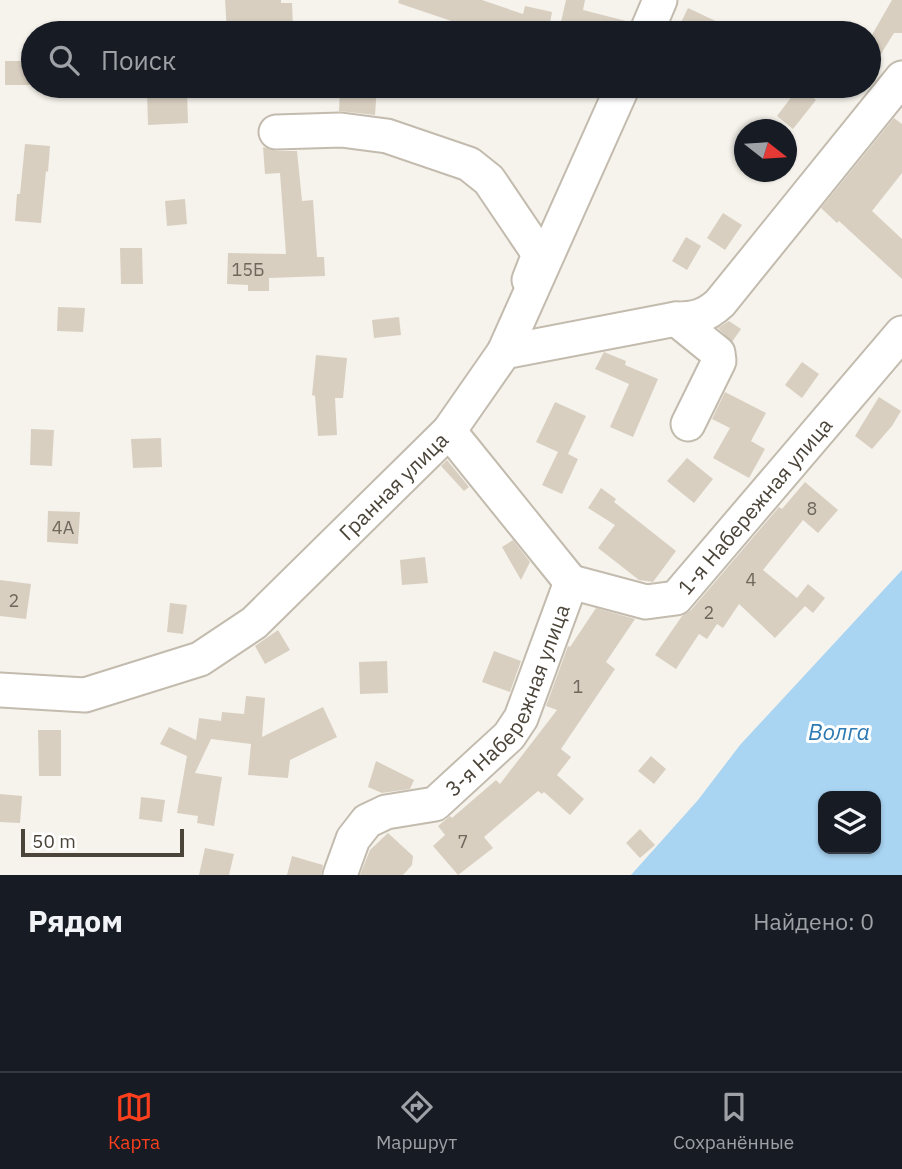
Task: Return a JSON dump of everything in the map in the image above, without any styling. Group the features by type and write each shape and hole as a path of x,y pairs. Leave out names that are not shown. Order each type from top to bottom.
{"street":[{"path":"651,21 660,0"},
{"path":"504,352 676,319 694,319 709,313 720,303 902,78"},
{"name":"Гранная улица","path":"0,690 85,695 200,659 254,623 449,431 504,352 618,98"},
{"path":"275,132 341,130 387,136 469,164 489,180 539,254 504,352"},
{"path":"676,319 718,354 719,360 688,424"},
{"name":"1-я Набережная улица","path":"571,582 646,602 676,598 902,333"},
{"path":"449,431 571,582"},
{"name":"3-я Набережная улица","path":"340,875 353,839 367,821 386,812 435,804 509,736 521,718 571,582"}],"water":[{"name":"Волга","path":"902,570 902,875 631,875 698,800 740,745"}],"building":[{"path":"225,0 281,0 281,3 292,3 293,21 226,21"},
{"path":"399,0 482,0 523,14 525,6 552,12 550,21 451,21 398,3"},
{"path":"566,0 585,0 583,10 626,21 561,21"},
{"path":"892,0 902,0 902,33 894,33 881,54 881,21"},
{"path":"688,8 716,21 682,21"},
{"path":"5,61 21,61 21,85 5,85"},
{"path":"147,98 187,98 188,123 148,125"},
{"path":"340,98 376,98 375,115 339,111"},
{"path":"791,98 816,100 797,124 797,119 781,119 777,116"},
{"path":"894,118 902,124 902,173 872,211 902,239 902,279 821,208"},
{"path":"25,144 50,146 41,223 15,221"},
{"path":"263,147 277,151 297,151 302,201 313,200 317,257 324,257 325,276 269,278 269,291 248,291 248,285 227,284 228,253 286,254 280,173 265,174"},
{"path":"185,199 187,224 167,226 165,201"},
{"path":"723,213 742,225 725,250 707,238"},
{"path":"686,237 701,246 687,270 672,261"},
{"path":"120,248 142,248 143,284 121,284"},
{"path":"58,307 85,308 83,332 57,331"},
{"path":"399,317 401,335 374,338 372,320"},
{"path":"729,321 741,329 732,342 718,328"},
{"path":"604,352 626,361 625,365 658,379 633,437 610,427 629,384 595,369"},
{"path":"316,355 347,358 343,398 335,398 337,435 318,436 315,396 312,395"},
{"path":"802,362 819,374 802,398 785,385"},
{"path":"725,392 766,413 751,441 765,449 749,478 713,458 730,428 712,419"},
{"path":"879,397 901,411 872,449 855,436"},
{"path":"555,402 586,416 568,454 578,459 562,494 542,485 558,452 536,442"},
{"path":"31,429 54,430 52,466 30,465"},
{"path":"161,438 162,467 133,468 131,439"},
{"path":"687,458 713,479 694,503 667,481"},
{"path":"447,460 469,487 464,491 441,466"},
{"path":"805,482 838,510 818,533 803,520 763,570 797,598 808,584 825,598 813,613 805,606 775,638 739,604 723,628 717,624 707,639 699,634 676,669 655,655 682,616 691,610 779,507 782,509"},
{"path":"601,488 616,499 614,502 676,551 653,582 639,580 598,548 615,525 588,508"},
{"path":"48,511 80,512 78,544 47,542"},
{"path":"513,540 530,562 521,580 502,547"},
{"path":"425,557 428,583 402,585 400,560"},
{"path":"0,580 31,584 26,619 0,616"},
{"path":"170,603 187,605 183,634 167,632"},
{"path":"596,608 635,619 606,662 615,669 561,749 571,757 557,775 584,799 570,815 544,792 542,794 538,791 484,837 493,848 458,875 433,846 445,835 438,826 450,816 452,818 496,780 500,784 557,710 546,706 568,646 570,647"},
{"path":"278,630 290,650 265,664 255,646"},
{"path":"494,651 521,661 510,692 482,682"},
{"path":"387,661 388,693 360,694 359,662"},
{"path":"246,696 265,698 262,737 323,707 337,737 290,760 288,778 248,775 251,744 211,739 195,773 222,777 214,826 197,823 198,816 177,813 187,756 160,744 169,727 196,740 199,718 221,721 222,712 244,714"},
{"path":"38,730 61,730 61,776 39,776"},
{"path":"651,756 666,769 654,784 638,771"},
{"path":"376,761 414,780 410,789 382,793 368,787"},
{"path":"0,794 22,796 20,823 0,822"},
{"path":"141,797 165,800 162,822 139,819"},
{"path":"640,829 655,845 640,858 626,843"},
{"path":"388,833 413,856 412,865 403,875 360,875 370,850"},
{"path":"205,848 234,854 229,875 199,875"},
{"path":"292,856 323,865 321,875 287,875"}]}
